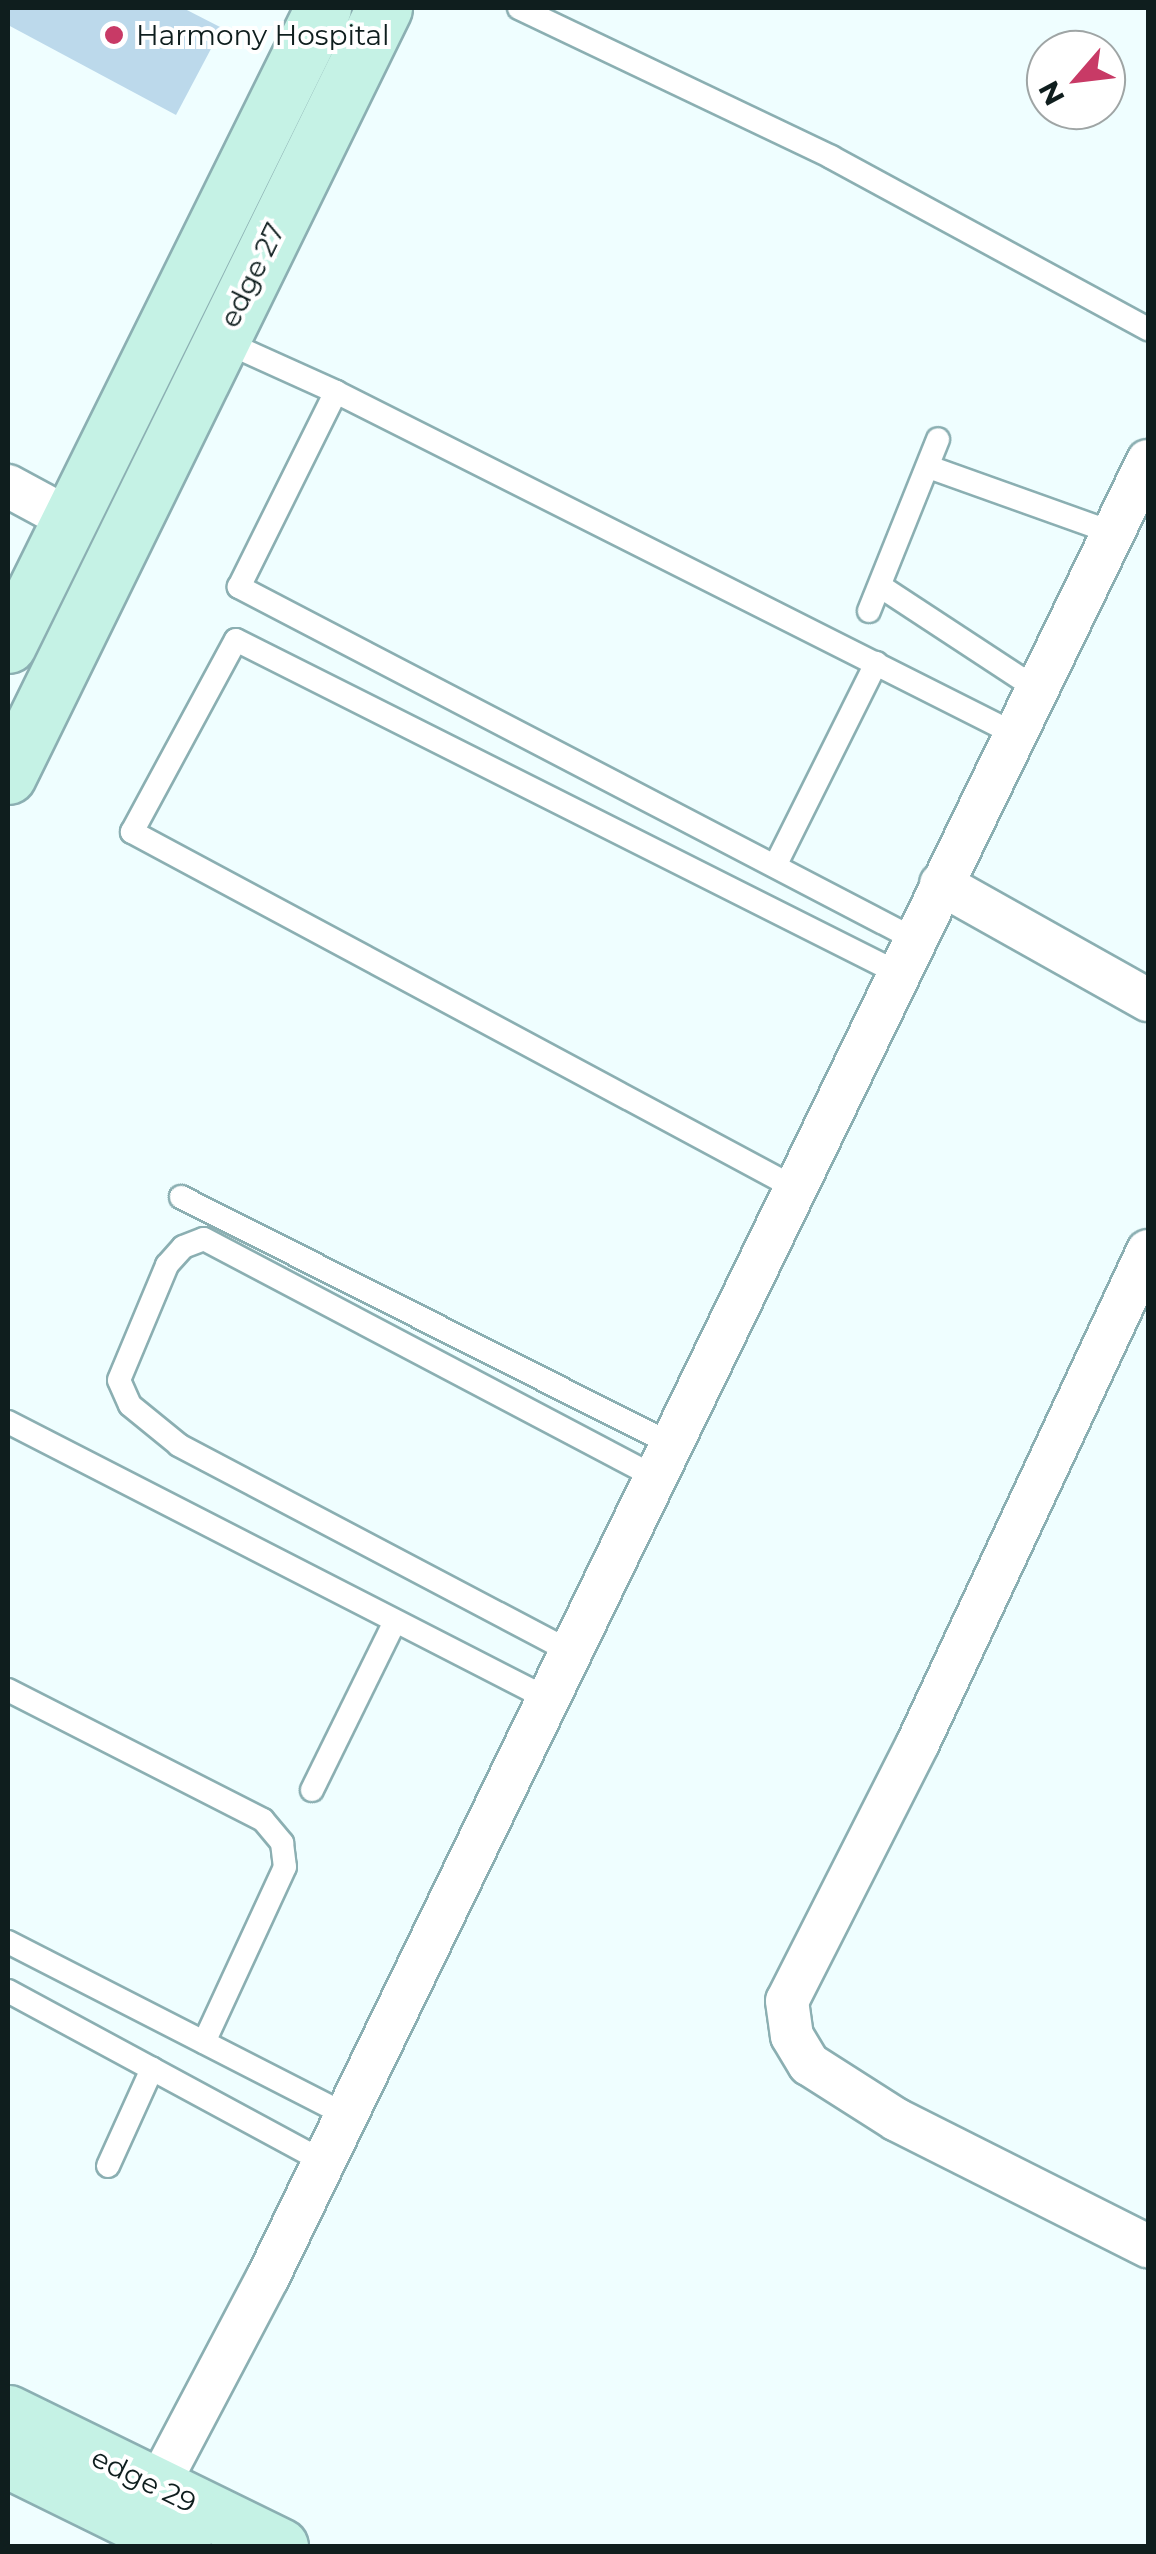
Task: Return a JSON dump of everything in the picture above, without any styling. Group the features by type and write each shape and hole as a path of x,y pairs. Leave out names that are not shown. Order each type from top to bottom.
{"main road":[{"path":"8,645 323,8"},
{"name":"edge 27","path":"8,776 384,8"},
{"path":"69,519 121,543"},
{"name":"edge 29","path":"8,2412 151,2526 280,2546"},
{"path":"8,2460 151,2526"}],"street":[{"path":"151,2526 1148,461"},
{"path":"8,486 69,519"},
{"path":"941,884 1148,1000"},
{"path":"1148,1250 918,1744 787,2001 792,2036 809,2064 897,2120 1148,2246"}],"lane":[{"path":"519,8 831,157 1148,329"},
{"path":"220,340 336,392 1015,734"},
{"path":"336,392 239,587 775,866 909,957"},
{"path":"870,611 938,439"},
{"path":"929,467 1113,533"},
{"path":"880,586 1037,688"},
{"path":"797,1189 132,832 236,640 909,957"},
{"path":"775,866 876,664"},
{"path":"182,1197 667,1462"},
{"path":"573,1652 179,1444 130,1405 120,1380 168,1265 183,1247 204,1239 667,1462"},
{"path":"8,1422 550,1700"},
{"path":"312,1790 394,1623"},
{"path":"8,1690 263,1820 282,1843 285,1867 204,2042"},
{"path":"8,1942 346,2116"},
{"path":"8,1992 324,2161"},
{"path":"108,2166 152,2069"}],"building":[{"path":"8,8 183,8 222,28 176,115 8,25"}],"place":[{"name":"Harmony Hospital","path":"114,35"}]}
